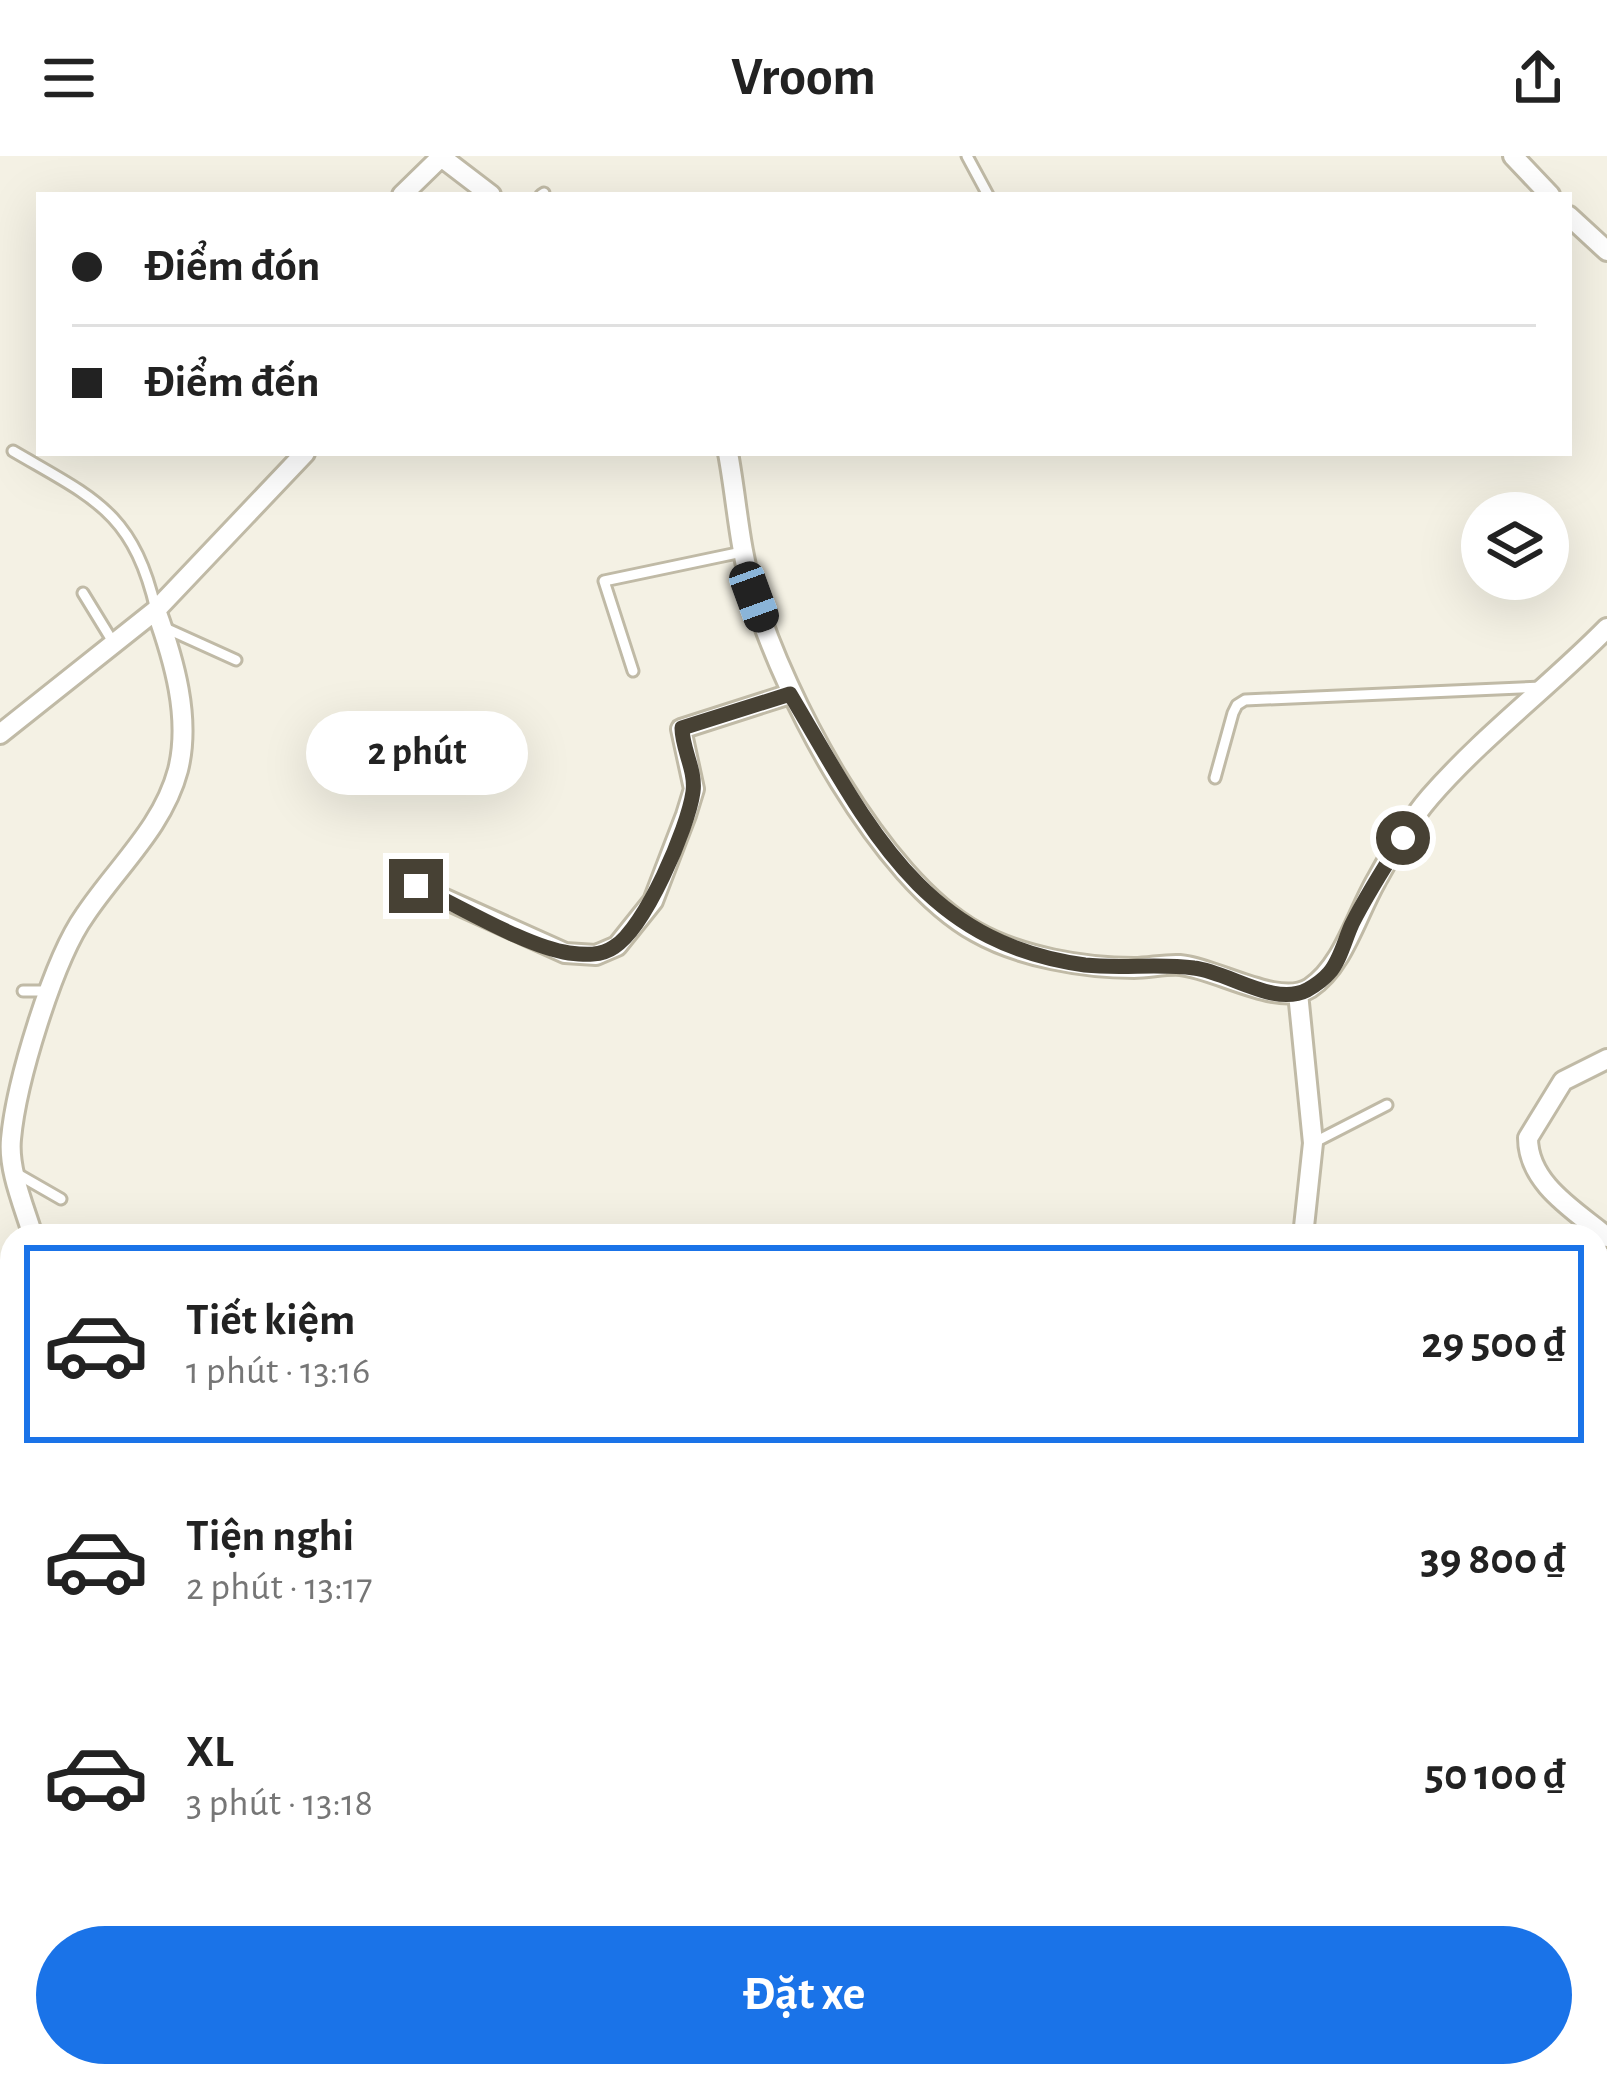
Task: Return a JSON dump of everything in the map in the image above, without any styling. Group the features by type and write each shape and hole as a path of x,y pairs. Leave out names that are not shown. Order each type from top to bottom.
{"street":[{"path":"1513,156 1547,192"},
{"path":"405,192 445,157 487,192"},
{"path":"1572,219 1607,251"},
{"path":"0,734 113,642 159,618 302,456"},
{"path":"728,456 742,552 790,694 898,864 975,932 1017,949 1084,964 1193,967 1277,994 1298,993 1331,971 1379,874 1426,801 1607,628"},
{"path":"29,1224 10,1141 49,991 62,954 84,916 165,808 178,768 184,714 159,618"},
{"path":"416,886 565,953 596,955 617,946 653,901 694,789 682,728 790,694"},
{"path":"1298,993 1313,1143 1304,1224"},
{"path":"1591,1224 1549,1189 1537,1171 1528,1138 1564,1082 1607,1059"}],"lane":[{"path":"967,156 986,192"},
{"path":"13,451 112,513 148,575 159,618 236,660"},
{"path":"633,671 604,580 742,552"},
{"path":"83,592 113,642"},
{"path":"1214,778 1233,713 1245,700 1547,686"},
{"path":"22,991 49,991"},
{"path":"1313,1143 1387,1105"},
{"path":"14,1172 61,1199"}],"route":[{"path":"416,886 565,953 596,955 617,946 653,901 694,789 682,728 790,694 898,864 975,932 1017,949 1084,964 1210,970 1277,994 1302,993 1331,971 1353,921 1403,838"}]}
